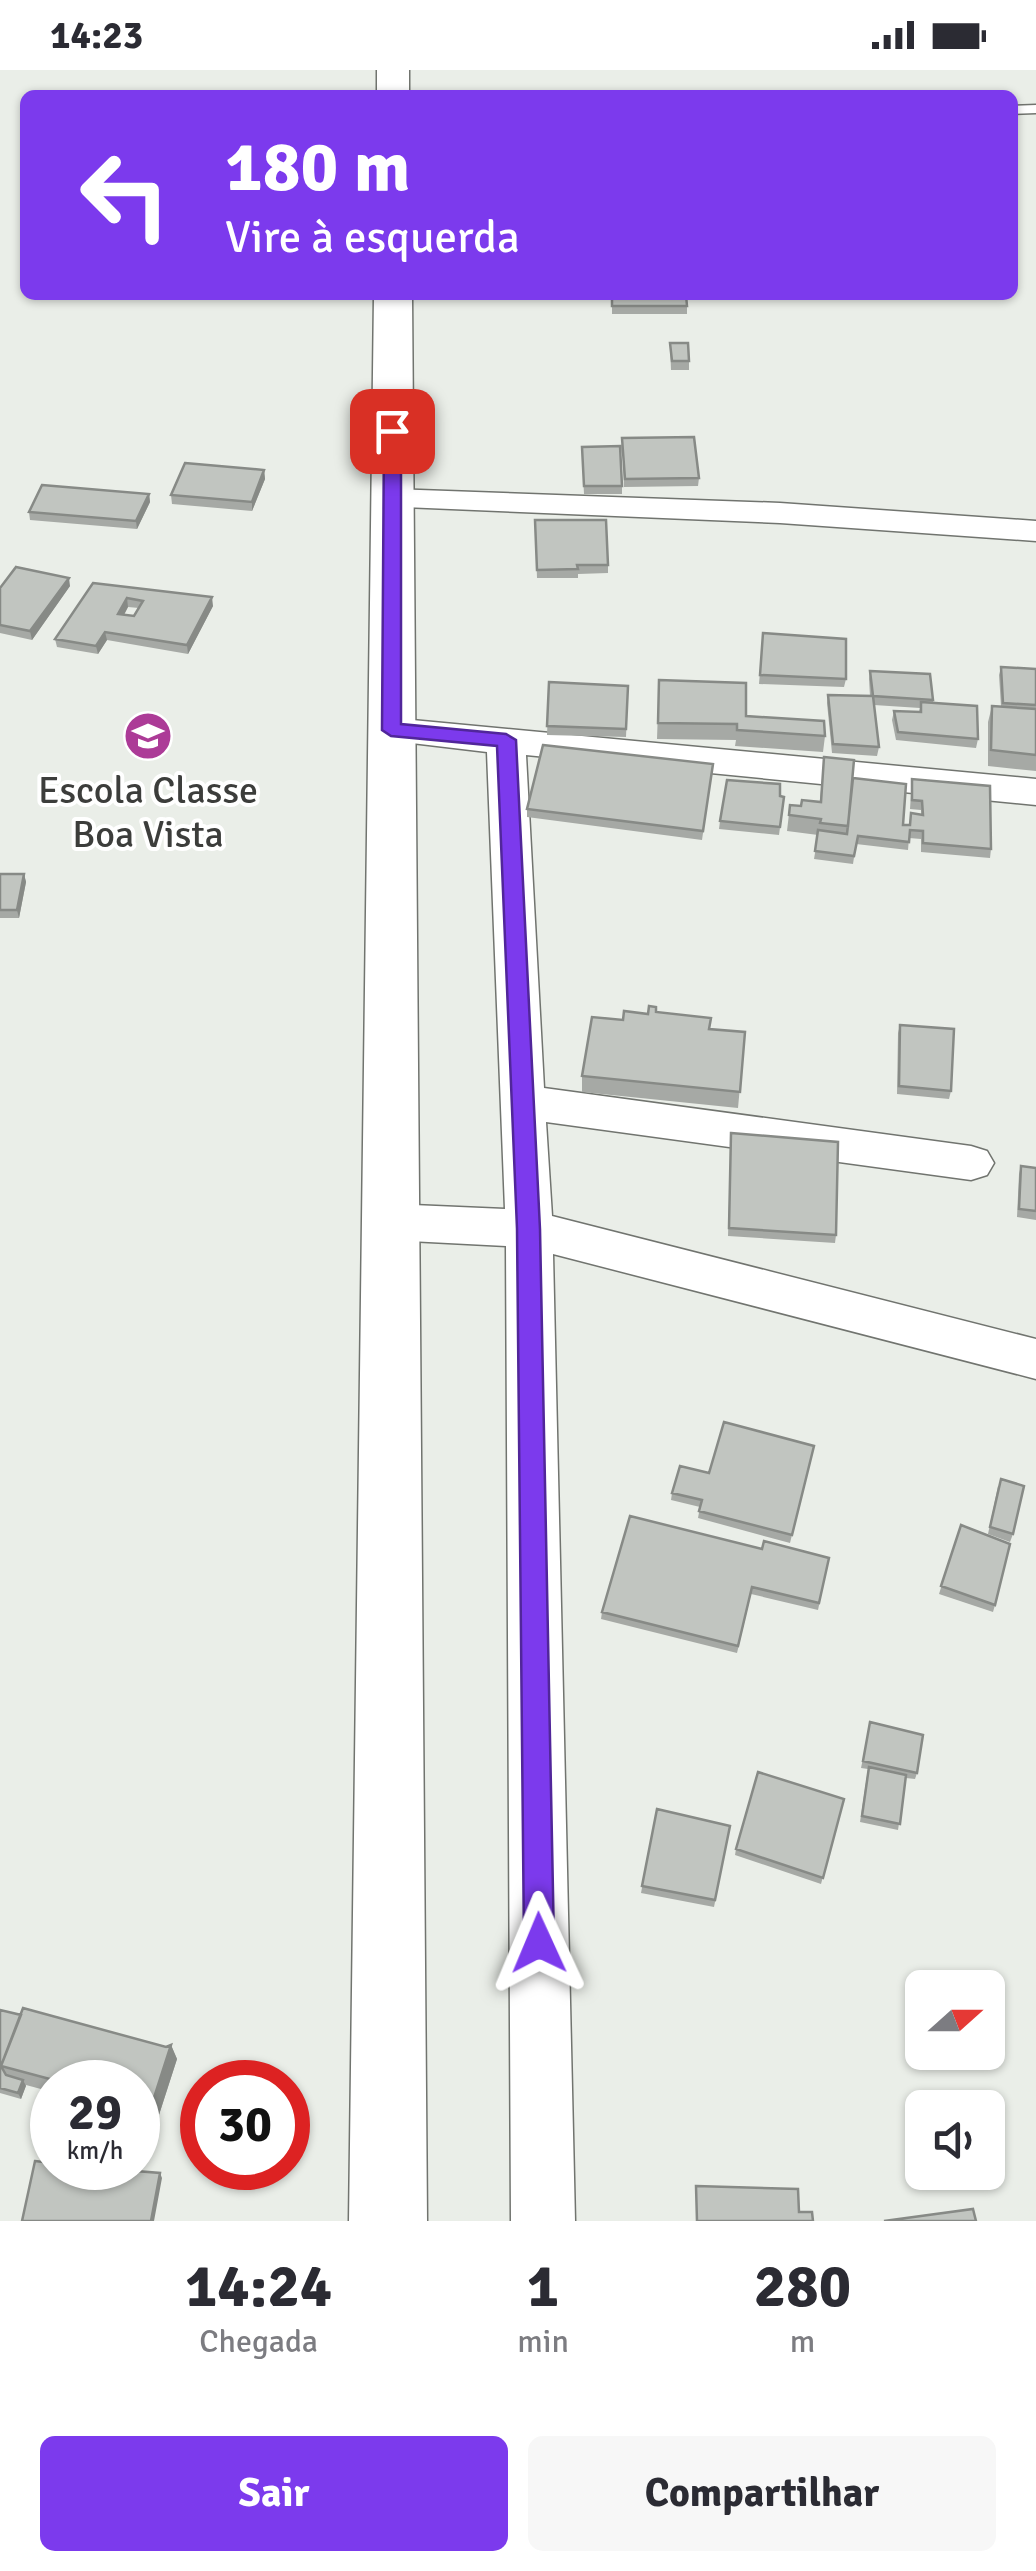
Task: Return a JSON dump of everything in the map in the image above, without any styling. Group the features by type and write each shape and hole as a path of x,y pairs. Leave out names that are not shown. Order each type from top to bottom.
{"street":[{"path":"388,2221 392,300"},
{"path":"392,500 780,512 1036,531"},
{"path":"391,730 1036,792"},
{"path":"506,740 529,1229 543,2221"},
{"path":"523,1102 971,1163"},
{"path":"390,1222 529,1229 1036,1359"}],"building":[{"path":"612,300 686,300 687,306 612,306"},
{"path":"670,343 688,343 689,361 672,361"},
{"path":"694,437 699,478 625,479 622,438"},
{"path":"620,446 622,486 584,486 582,447"},
{"path":"185,463 264,470 252,502 171,495"},
{"path":"42,485 149,494 136,521 29,512"},
{"path":"535,520 606,520 608,565 537,570"},
{"path":"16,567 69,578 30,631 0,625 0,588"},
{"path":"93,583 212,597 187,645 105,632 96,646 55,639","holes":["127,598 143,601 134,616 118,614"]},
{"path":"763,633 846,639 846,679 760,675"},
{"path":"1001,667 1036,669 1036,705 1003,703"},
{"path":"870,671 930,674 933,700 873,696"},
{"path":"659,680 746,683 746,716 824,721 825,736 737,730 737,724 658,723"},
{"path":"549,682 628,686 626,729 547,726"},
{"path":"828,695 873,696 879,747 833,744"},
{"path":"921,702 977,706 978,739 898,732 894,711 921,712"},
{"path":"992,706 1036,709 1036,755 991,750"},
{"path":"543,745 713,764 703,831 527,809"},
{"path":"824,757 854,760 848,826 789,815 790,805 801,806 802,800 821,802"},
{"path":"853,778 906,784 903,825 910,825 911,813 923,815 922,801 912,800 912,779 990,786 991,849 923,843 923,831 910,830 909,842 858,836 854,856 815,851 818,830 847,834"},
{"path":"727,780 780,784 780,796 784,797 780,827 720,821"},
{"path":"0,874 24,874 17,910 0,910"},
{"path":"649,1006 656,1007 656,1012 711,1018 709,1029 745,1032 740,1092 582,1076 592,1017 623,1020 624,1011 648,1014"},
{"path":"900,1025 954,1029 951,1091 899,1086"},
{"path":"731,1133 838,1142 836,1235 729,1228"},
{"path":"1021,1166 1036,1168 1036,1211 1019,1209"},
{"path":"724,1422 814,1446 792,1535 699,1511 702,1500 672,1493 680,1466 709,1473"},
{"path":"1001,1479 1024,1486 1013,1534 990,1527"},
{"path":"630,1516 762,1549 764,1541 829,1558 819,1603 752,1587 738,1646 602,1612"},
{"path":"961,1525 1010,1544 995,1605 941,1586"},
{"path":"870,1722 923,1735 917,1773 863,1761"},
{"path":"869,1767 906,1775 900,1824 862,1816"},
{"path":"758,1772 844,1799 823,1878 736,1849"},
{"path":"657,1809 730,1826 715,1900 642,1886"},
{"path":"23,2008 166,2047 171,2045 160,2079 160,2060 30,2060 30,2074 1,2066"},
{"path":"0,2010 21,2015 1,2066 6,2075 23,2080 18,2093 0,2088"},
{"path":"30,2184 30,2190 157,2190 151,2221 22,2221"},
{"path":"696,2186 798,2189 799,2212 812,2212 813,2221 697,2221"},
{"path":"973,2209 976,2221 884,2221"}],"place":[{"name":"Escola Classe Boa Vista","path":"148,736"}],"route":[{"path":"392,431 391,730 506,740 529,1229 539,1943"}]}
